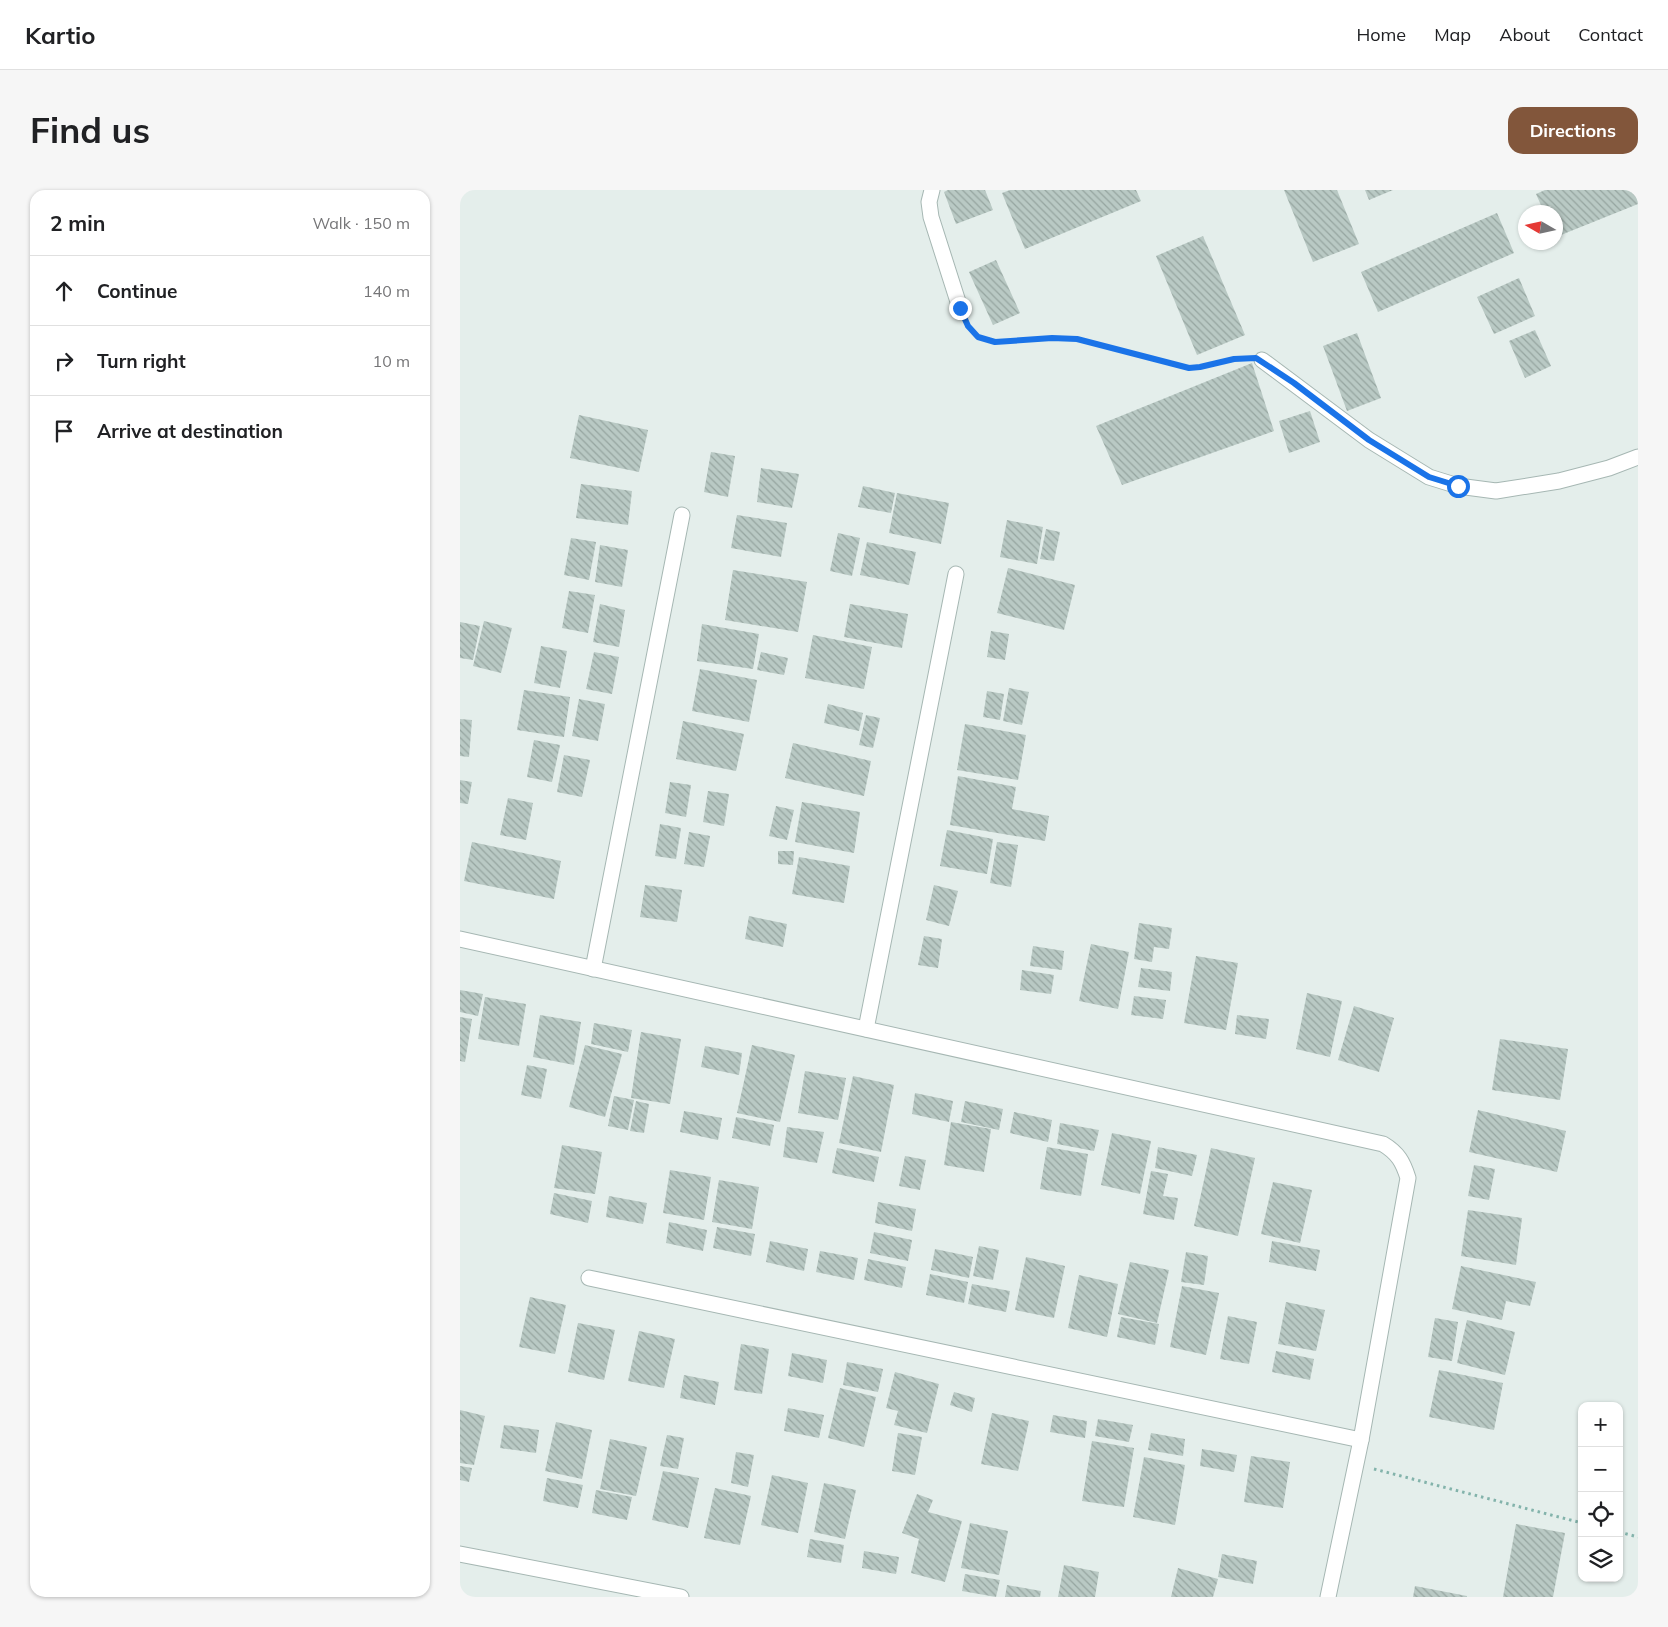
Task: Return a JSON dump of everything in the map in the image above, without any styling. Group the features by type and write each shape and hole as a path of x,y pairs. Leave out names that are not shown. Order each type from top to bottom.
{"street":[{"path":"932,190 929,202 931,218 960,308"},
{"path":"1262,360 1369,440 1429,477 1458,486 1496,491 1560,481 1638,458"},
{"path":"593,969 682,515"},
{"path":"866,1029 956,574"},
{"path":"460,939 1384,1144 1395,1152 1404,1162 1408,1178 1361,1440 1328,1597"},
{"path":"589,1278 1361,1440"},
{"path":"460,1554 680,1597"}],"path":[{"path":"960,308 968,326 978,337 995,342 1052,338 1077,339 1189,368 1234,359 1249,358 1262,360"},
{"path":"1355,1464 1578,1521"},
{"path":"1623,1533 1638,1537"}],"building":[{"path":"948,190 985,190 993,210 956,224 944,192"},
{"path":"1010,190 1136,190 1141,201 1025,249 1002,193"},
{"path":"1284,190 1337,190 1359,244 1313,262"},
{"path":"1365,190 1393,190 1369,200"},
{"path":"1545,190 1638,190 1638,204 1563,234 1563,205 1541,205 1536,194"},
{"path":"1497,213 1514,253 1378,312 1361,272"},
{"path":"1203,236 1245,335 1197,355 1156,256"},
{"path":"996,260 1020,313 993,325 969,272"},
{"path":"1519,278 1535,316 1494,334 1477,297"},
{"path":"1535,330 1551,366 1525,378 1509,341"},
{"path":"1357,333 1381,398 1347,411 1323,346"},
{"path":"1252,363 1274,431 1122,485 1096,426"},
{"path":"1310,411 1320,442 1289,453 1279,421"},
{"path":"579,415 648,430 639,472 570,458"},
{"path":"711,452 735,456 728,497 704,492"},
{"path":"761,468 799,474 792,508 757,502"},
{"path":"581,484 632,491 628,525 576,518"},
{"path":"863,486 895,493 891,513 858,507"},
{"path":"897,493 949,503 941,544 889,533"},
{"path":"737,515 787,523 781,557 731,548"},
{"path":"1007,520 1043,527 1037,564 1000,557"},
{"path":"1046,529 1060,532 1054,561 1040,559"},
{"path":"838,533 860,538 852,576 830,571"},
{"path":"571,538 596,542 589,580 564,575"},
{"path":"867,542 916,552 909,585 860,575"},
{"path":"600,545 628,550 622,587 595,582"},
{"path":"1008,568 1075,585 1064,630 997,613"},
{"path":"733,570 807,582 798,632 725,620"},
{"path":"569,591 595,595 588,633 562,628"},
{"path":"600,604 625,610 619,647 593,642"},
{"path":"850,604 908,614 902,648 844,637"},
{"path":"484,621 512,628 501,673 473,666"},
{"path":"460,622 480,626 473,660 460,658"},
{"path":"702,624 759,634 753,669 697,661"},
{"path":"991,631 1009,634 1005,660 987,657"},
{"path":"813,635 872,647 864,689 805,678"},
{"path":"541,646 567,651 560,688 534,683"},
{"path":"594,652 619,657 612,694 586,689"},
{"path":"761,652 788,658 784,675 757,670"},
{"path":"700,669 757,680 749,722 692,711"},
{"path":"1009,688 1029,692 1022,725 1003,721"},
{"path":"524,690 570,697 564,737 517,730"},
{"path":"987,691 1004,694 1000,720 983,717"},
{"path":"579,699 605,704 598,741 572,736"},
{"path":"828,704 863,713 859,731 824,723"},
{"path":"866,715 880,718 873,748 859,745"},
{"path":"460,719 472,720 469,757 460,756"},
{"path":"683,721 744,734 736,771 676,759"},
{"path":"965,724 1026,735 1018,780 957,770"},
{"path":"534,740 560,745 552,782 527,777"},
{"path":"793,743 871,761 864,796 785,778"},
{"path":"564,755 590,760 582,797 557,792"},
{"path":"958,776 1016,787 1012,809 1049,816 1045,841 950,825"},
{"path":"460,780 472,782 468,804 460,803"},
{"path":"670,782 691,785 686,817 665,813"},
{"path":"708,791 729,794 724,826 703,822"},
{"path":"508,798 533,803 526,840 500,835"},
{"path":"802,802 860,812 854,853 795,842"},
{"path":"776,806 794,810 787,840 769,836"},
{"path":"660,824 681,828 676,859 655,856"},
{"path":"947,830 993,839 987,874 940,866"},
{"path":"689,832 710,836 704,867 684,864"},
{"path":"472,842 561,861 554,899 464,881"},
{"path":"997,842 1018,845 1011,887 990,883"},
{"path":"778,851 794,851 793,865 778,864"},
{"path":"799,857 850,866 844,903 792,894"},
{"path":"645,885 682,890 677,922 640,917"},
{"path":"934,885 958,891 949,926 926,920"},
{"path":"749,916 787,924 783,947 745,939"},
{"path":"1139,923 1172,928 1169,949 1154,947 1152,962 1134,959"},
{"path":"924,936 942,939 938,968 918,965"},
{"path":"1091,944 1129,952 1118,1009 1079,1001"},
{"path":"1033,946 1064,951 1062,970 1030,966"},
{"path":"1196,956 1238,963 1226,1030 1184,1023"},
{"path":"1141,968 1172,972 1170,991 1138,987"},
{"path":"1022,970 1054,975 1051,994 1020,990"},
{"path":"460,990 483,994 478,1016 460,1012"},
{"path":"1307,993 1342,1001 1330,1057 1296,1049"},
{"path":"1134,996 1166,1000 1163,1019 1131,1015"},
{"path":"485,997 526,1004 519,1046 478,1039"},
{"path":"1354,1006 1394,1018 1379,1072 1338,1060"},
{"path":"540,1015 581,1022 574,1065 533,1057"},
{"path":"1237,1015 1269,1019 1266,1039 1235,1034"},
{"path":"460,1017 472,1019 465,1062 460,1061"},
{"path":"594,1023 632,1030 628,1052 591,1044"},
{"path":"641,1032 681,1039 670,1104 631,1098"},
{"path":"1500,1039 1568,1049 1560,1100 1492,1090"},
{"path":"585,1045 622,1054 605,1117 569,1107"},
{"path":"752,1045 795,1055 780,1122 737,1113"},
{"path":"705,1046 742,1053 739,1075 701,1067"},
{"path":"527,1065 547,1069 541,1099 521,1095"},
{"path":"805,1071 846,1078 838,1120 798,1113"},
{"path":"853,1076 894,1085 881,1152 839,1143"},
{"path":"915,1093 953,1101 949,1122 912,1114"},
{"path":"614,1096 634,1100 628,1130 608,1126"},
{"path":"636,1101 649,1104 644,1133 630,1131"},
{"path":"965,1101 1003,1109 999,1130 961,1122"},
{"path":"1478,1110 1566,1131 1557,1172 1469,1152"},
{"path":"684,1111 722,1118 718,1140 680,1132"},
{"path":"1014,1112 1052,1120 1048,1142 1010,1133"},
{"path":"736,1117 774,1125 770,1146 732,1138"},
{"path":"951,1122 991,1129 984,1172 944,1165"},
{"path":"1060,1123 1099,1130 1094,1151 1057,1144"},
{"path":"787,1127 824,1132 817,1163 783,1157"},
{"path":"1112,1133 1151,1141 1140,1194 1101,1185"},
{"path":"562,1145 602,1152 595,1194 554,1188"},
{"path":"1047,1147 1088,1154 1081,1196 1040,1189"},
{"path":"1158,1147 1197,1155 1192,1176 1155,1168"},
{"path":"837,1148 879,1157 874,1182 832,1173"},
{"path":"1211,1148 1255,1158 1238,1236 1194,1226"},
{"path":"905,1156 926,1160 920,1190 899,1186"},
{"path":"1474,1165 1495,1169 1489,1200 1468,1196"},
{"path":"670,1170 711,1177 704,1220 663,1213"},
{"path":"1151,1171 1168,1174 1163,1196 1178,1198 1174,1220 1143,1214"},
{"path":"719,1180 759,1187 752,1229 712,1222"},
{"path":"1273,1182 1312,1190 1300,1243 1261,1234"},
{"path":"554,1193 592,1201 588,1223 550,1214"},
{"path":"609,1196 647,1203 643,1224 606,1217"},
{"path":"878,1202 916,1209 912,1231 875,1223"},
{"path":"1468,1210 1522,1218 1516,1265 1461,1256"},
{"path":"669,1222 707,1230 703,1251 666,1243"},
{"path":"717,1227 755,1234 751,1256 713,1248"},
{"path":"874,1232 912,1240 908,1261 870,1253"},
{"path":"770,1241 808,1249 804,1271 766,1262"},
{"path":"1272,1241 1320,1250 1316,1271 1269,1262"},
{"path":"979,1246 999,1250 993,1280 973,1276"},
{"path":"935,1249 973,1257 969,1278 931,1270"},
{"path":"820,1251 858,1258 854,1280 816,1272"},
{"path":"1186,1252 1208,1256 1204,1285 1181,1282"},
{"path":"1026,1257 1065,1266 1054,1318 1015,1310"},
{"path":"868,1259 906,1267 902,1288 864,1280"},
{"path":"1130,1262 1169,1270 1157,1323 1118,1314"},
{"path":"1461,1266 1536,1282 1530,1306 1506,1301 1502,1320 1452,1309"},
{"path":"930,1274 968,1282 964,1303 926,1295"},
{"path":"1079,1275 1118,1284 1107,1337 1068,1328"},
{"path":"972,1284 1010,1291 1006,1312 968,1304"},
{"path":"1182,1286 1219,1293 1206,1355 1170,1347"},
{"path":"530,1297 566,1305 555,1354 519,1347"},
{"path":"1286,1302 1325,1310 1316,1351 1278,1344"},
{"path":"1228,1316 1257,1322 1249,1364 1220,1359"},
{"path":"1121,1317 1159,1324 1155,1345 1117,1337"},
{"path":"1435,1318 1458,1322 1452,1361 1428,1357"},
{"path":"1467,1320 1515,1332 1505,1375 1457,1363"},
{"path":"578,1323 615,1330 604,1380 568,1372"},
{"path":"639,1331 675,1339 664,1388 628,1381"},
{"path":"741,1344 769,1349 762,1394 734,1390"},
{"path":"1276,1351 1314,1359 1310,1380 1272,1372"},
{"path":"792,1353 827,1360 823,1383 788,1376"},
{"path":"847,1362 883,1369 878,1392 843,1385"},
{"path":"1439,1370 1503,1383 1494,1430 1429,1417"},
{"path":"895,1372 939,1384 927,1433 894,1425 898,1411 886,1408"},
{"path":"684,1375 719,1382 715,1405 680,1398"},
{"path":"840,1388 876,1397 864,1447 828,1438"},
{"path":"954,1392 975,1398 972,1412 950,1405"},
{"path":"788,1408 824,1415 819,1438 784,1431"},
{"path":"460,1410 485,1416 474,1465 460,1463"},
{"path":"992,1413 1029,1421 1018,1471 981,1464"},
{"path":"1053,1415 1087,1421 1085,1438 1050,1432"},
{"path":"1098,1419 1133,1425 1129,1442 1095,1436"},
{"path":"556,1422 592,1430 582,1479 545,1471"},
{"path":"504,1425 539,1430 536,1453 500,1448"},
{"path":"898,1433 922,1437 915,1475 892,1471"},
{"path":"1151,1433 1185,1439 1183,1456 1148,1450"},
{"path":"667,1435 684,1438 678,1469 660,1466"},
{"path":"610,1439 647,1447 636,1496 600,1489"},
{"path":"1092,1441 1134,1448 1124,1507 1082,1501"},
{"path":"1202,1449 1237,1455 1234,1472 1200,1466"},
{"path":"736,1452 754,1455 748,1487 731,1483"},
{"path":"1251,1456 1290,1462 1283,1508 1244,1502"},
{"path":"1144,1457 1185,1465 1175,1525 1133,1517"},
{"path":"460,1466 472,1468 469,1482 460,1480"},
{"path":"663,1471 699,1478 688,1528 652,1520"},
{"path":"772,1475 808,1483 798,1533 761,1525"},
{"path":"547,1478 583,1485 578,1508 543,1501"},
{"path":"824,1483 856,1490 845,1539 814,1532"},
{"path":"715,1488 751,1496 740,1545 704,1538"},
{"path":"596,1490 632,1497 627,1520 592,1513"},
{"path":"917,1494 933,1500 928,1512 962,1521 945,1582 911,1573 919,1539 902,1533"},
{"path":"970,1523 1008,1531 999,1575 961,1568"},
{"path":"1516,1524 1565,1533 1553,1597 1503,1597"},
{"path":"810,1539 844,1545 841,1563 807,1557"},
{"path":"864,1551 899,1557 896,1574 862,1568"},
{"path":"1222,1554 1257,1561 1253,1584 1218,1577"},
{"path":"1064,1565 1099,1572 1095,1597 1058,1597"},
{"path":"1178,1568 1218,1579 1213,1597 1171,1597"},
{"path":"965,1574 1000,1580 996,1597 962,1591"},
{"path":"1007,1585 1041,1591 1040,1597 1005,1597"},
{"path":"1415,1586 1467,1596 1467,1597 1413,1597"}],"route":[{"path":"960,308 968,326 978,337 995,342 1052,338 1077,339 1189,368 1234,359 1256,358 1262,360 1369,440 1429,477 1458,486"}]}
